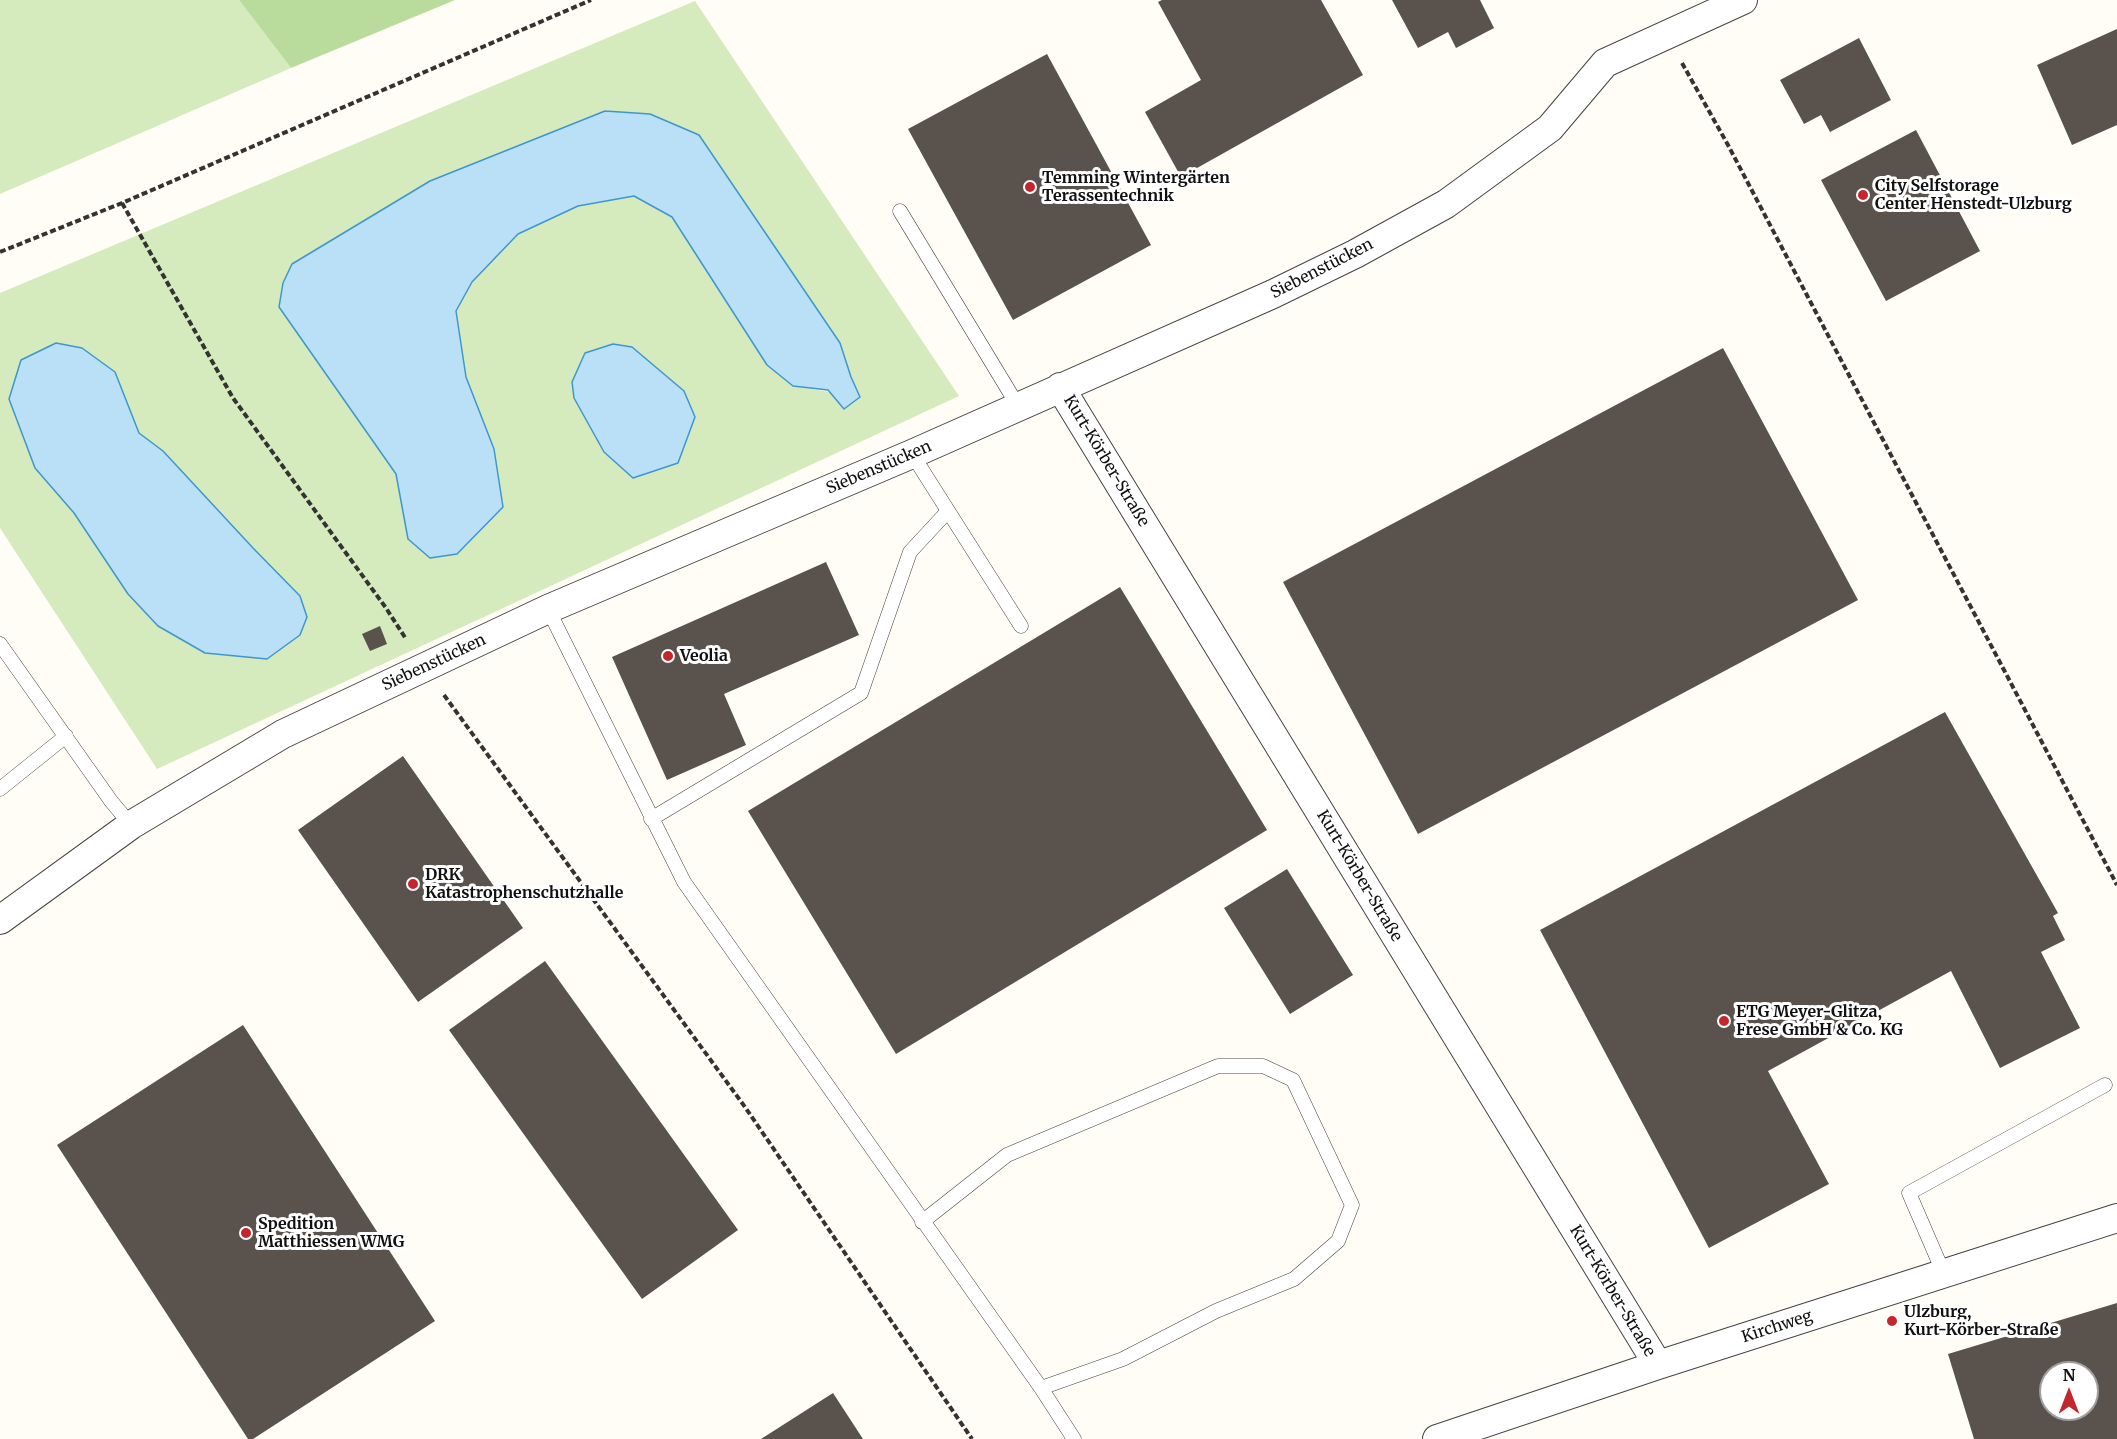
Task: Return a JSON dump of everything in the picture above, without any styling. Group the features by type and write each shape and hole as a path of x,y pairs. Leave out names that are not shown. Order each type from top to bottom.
{"street":[{"name":"Siebenstücken","path":"0,920 131,825 283,734 548,609 912,454 1273,294 1355,254 1446,204 1550,128 1605,63 1743,0"},
{"name":"Kurt-Körber-Straße","path":"1060,387 1658,1365"},
{"name":"Kirchweg","path":"1437,1439 1658,1365 2117,1218"}],"lane":[{"path":"900,211 1018,406"},
{"path":"912,454 1021,626"},
{"path":"651,819 861,693 910,552 948,511"},
{"path":"548,609 684,882 1041,1388 1074,1439"},
{"path":"0,644 111,801 131,825"},
{"path":"0,789 66,736"},
{"path":"922,1222 1007,1155 1218,1066 1263,1066 1293,1080 1352,1205 1338,1240 1294,1279 1216,1311 1123,1359 1041,1388"},
{"path":"1944,1274 1909,1193 2105,1085"}],"path":[{"path":"0,252 122,203 591,0"},
{"path":"1666,34 1728,144 2117,885"},
{"path":"122,203 233,398 386,608 423,667 745,1107 972,1439"}],"green space":[{"path":"0,0 239,0 291,68 0,194"},
{"path":"239,0 455,0 291,68"},
{"path":"695,1 959,396 157,769 0,528 0,293","holes":["699,135 840,343 860,397 793,386 767,365 672,217 634,196 578,206 518,234 472,282 456,311 466,377 494,449 408,539 396,474 430,181","115,372 139,433 300,596 74,513 35,468"]}],"water":[{"path":"605,111 650,114 699,135 840,343 860,397 844,409 828,390 793,386 767,365 672,217 634,196 578,206 518,234 472,282 456,311 466,377 494,449 503,507 457,554 430,558 408,539 396,474 279,307 283,283 292,264 430,181"},
{"path":"56,343 82,348 115,372 139,433 163,451 300,596 307,617 300,635 267,659 205,653 158,626 128,594 74,513 35,468 9,399 21,360"},
{"path":"613,344 632,347 684,391 695,417 678,463 633,478 604,452 574,398 572,382 585,353"}],"building":[{"path":"1162,0 1321,0 1363,75 1181,177 1145,112 1201,80 1158,2"},
{"path":"1392,0 1480,0 1494,28 1456,48 1448,32 1418,48"},
{"path":"2117,29 2117,125 2072,145 2037,65"},
{"path":"1859,38 1891,100 1830,132 1821,115 1804,124 1780,80"},
{"name":"Temming Wintergärten Terassentechnik","path":"1047,54 1151,245 1013,320 908,129"},
{"path":"1916,130 1980,251 1886,301 1821,180"},
{"path":"1723,348 1858,600 1418,834 1283,582"},
{"path":"826,562 859,635 724,694 746,745 667,780 612,657"},
{"path":"1120,587 1267,830 896,1054 748,811"},
{"path":"380,626 387,644 370,651 362,634"},
{"name":"ETG Meyer-Glitza, Frese GmbH & Co. KG","path":"1945,712 2058,913 2053,916 2065,940 2041,952 2080,1028 2000,1068 1951,971 1768,1071 1829,1184 1709,1248 1540,930"},
{"name":"DRK Katastrophenschutzhalle","path":"403,756 523,928 418,1002 298,830"},
{"path":"1287,869 1353,975 1290,1014 1224,908"},
{"path":"545,961 738,1230 642,1299 449,1030"},
{"name":"Spedition Matthiessen WMG","path":"243,1025 435,1321 253,1439 248,1439 57,1145"},
{"path":"2117,1303 2117,1439 1974,1439 1948,1354"},
{"path":"833,1393 863,1439 761,1439"}],"place":[{"name":"Temming Wintergärten Terassentechnik","path":"1030,187"},
{"name":"City Selfstorage Center Henstedt-Ulzburg","path":"1863,195"},
{"name":"Veolia","path":"668,656"},
{"name":"DRK Katastrophenschutzhalle","path":"413,884"},
{"name":"ETG Meyer-Glitza, Frese GmbH & Co. KG","path":"1724,1021"},
{"name":"Spedition Matthiessen WMG","path":"246,1233"},
{"name":"Ulzburg, Kurt-Körber-Straße","path":"1892,1321"}]}
